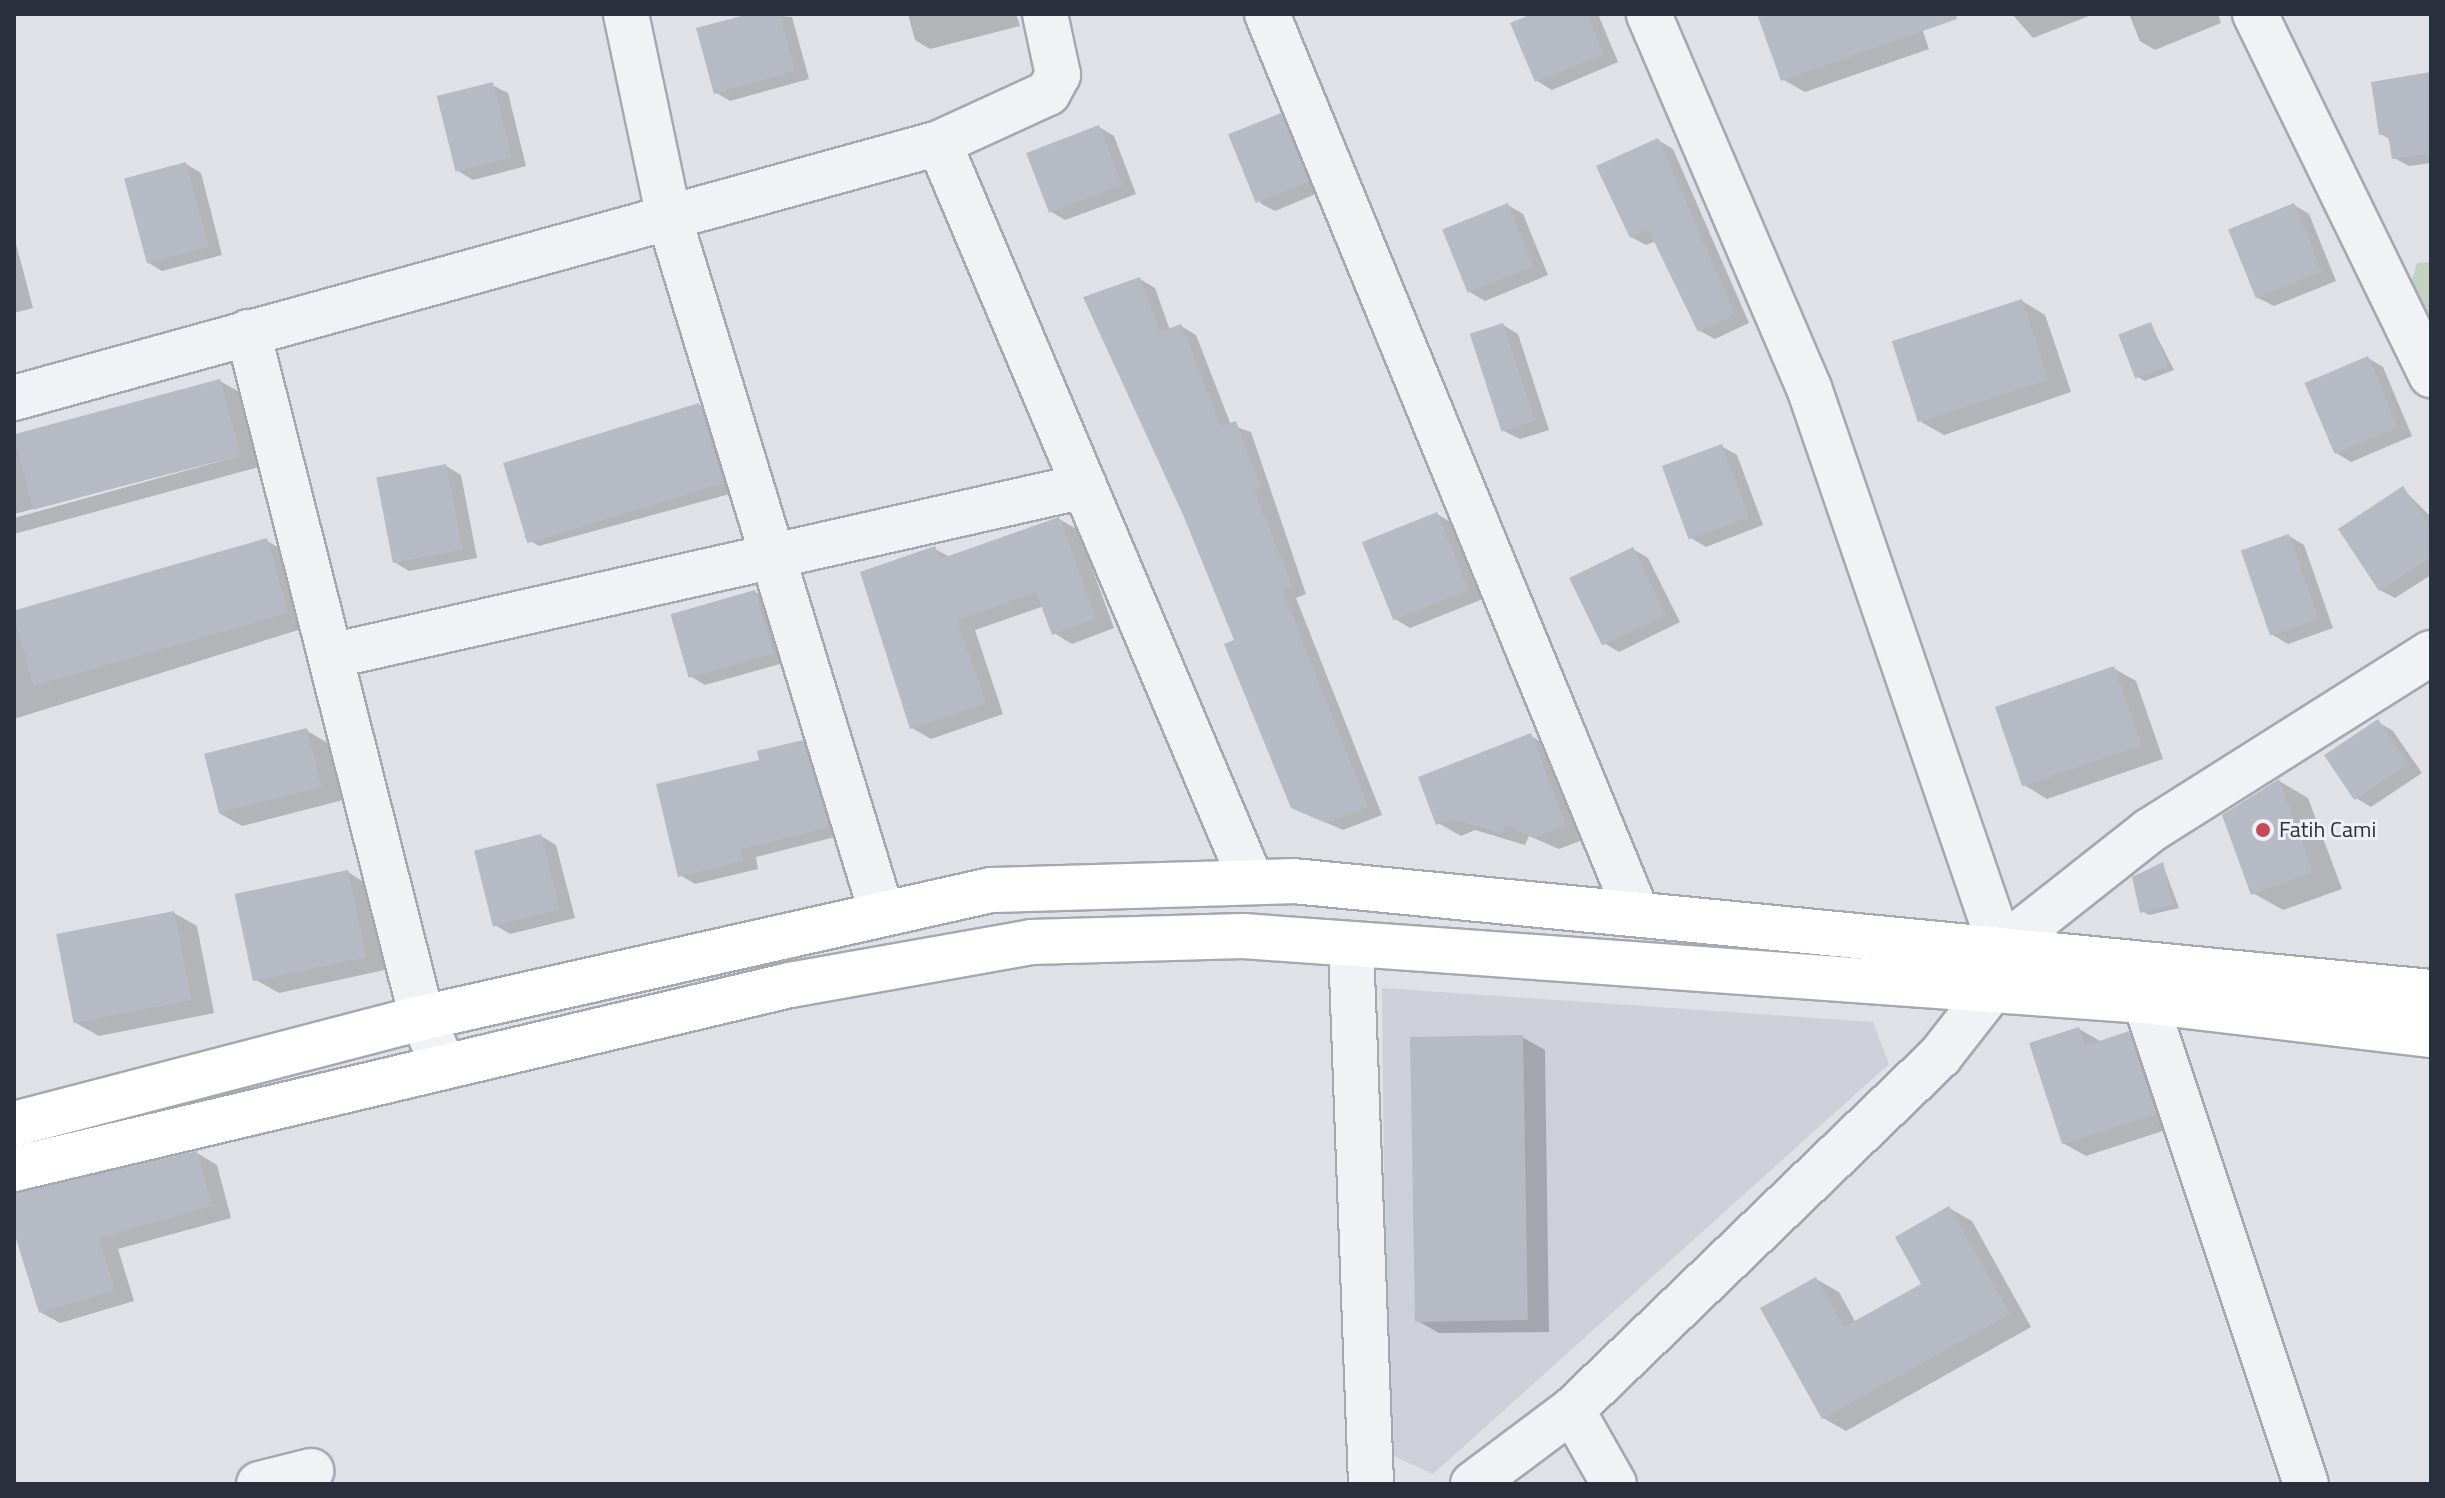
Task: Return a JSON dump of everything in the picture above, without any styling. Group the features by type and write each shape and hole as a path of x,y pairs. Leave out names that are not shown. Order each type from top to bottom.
{"main road":[{"path":"14,1124 422,1018 991,890 1250,878 2001,948 2235,978 2431,992"},
{"path":"14,1169 443,1064 790,985 1031,942 1243,936 2145,1001 2431,1035"}],"street":[{"path":"626,14 668,214 882,914"},
{"path":"14,398 668,214 939,143 1048,93 1058,75 1045,14"},
{"path":"1267,14 1637,914"},
{"path":"1473,1484 1572,1410 1940,1056 1990,992 2001,948 1809,388 1649,14"},
{"path":"2255,14 2431,375"},
{"path":"939,143 1250,878"},
{"path":"248,332 335,655 422,1018 443,1064"},
{"path":"335,655 770,553 1084,486"},
{"path":"2001,948 2149,831 2431,653"},
{"path":"1351,946 1371,1484"},
{"path":"2145,1001 2306,1484"},
{"path":"1572,1410 1614,1484"},
{"path":"259,1484 311,1471"}],"shaded area":[{"path":"1382,988 1873,1022 1889,1064 1433,1474 1387,1453"}],"green space":[{"path":"2431,262 2431,329 2410,287 2417,263"}],"building":[{"path":"749,14 780,14 795,71 714,94 696,28"},
{"path":"1532,14 1587,14 1604,54 1535,82 1510,23"},
{"path":"1757,14 1956,14 1957,19 1781,81"},
{"path":"2431,72 2431,153 2392,159 2388,134 2379,135 2371,82"},
{"path":"493,82 512,158 456,172 437,96"},
{"path":"1281,113 1309,182 1256,203 1228,134"},
{"path":"1099,125 1122,185 1049,213 1026,153"},
{"path":"1658,138 1735,314 1698,332 1648,229 1630,238 1596,166"},
{"path":"186,162 209,247 147,264 124,179"},
{"path":"1508,203 1533,266 1468,293 1442,230"},
{"path":"2294,203 2322,272 2256,298 2228,230"},
{"path":"1140,277 1160,332 1181,324 1221,426 1236,421 1261,488 1254,490 1292,586 1282,589 1368,807 1326,823 1291,808 1224,644 1234,640 1184,517 1083,297"},
{"path":"2022,299 2048,380 1918,422 1892,341"},
{"path":"2151,322 2168,366 2135,378 2118,335"},
{"path":"1503,323 1535,421 1502,432 1470,334"},
{"path":"2368,356 2398,427 2335,454 2304,383"},
{"path":"220,379 240,454 33,510 14,434"},
{"path":"699,403 724,483 528,543 503,463"},
{"path":"1722,444 1749,517 1689,539 1662,466"},
{"path":"446,464 463,549 393,563 376,478"},
{"path":"2403,486 2431,528 2431,557 2379,591 2338,529"},
{"path":"1437,512 1468,590 1393,620 1362,542"},
{"path":"1059,517 1096,618 1052,635 1036,592 957,620 986,703 910,729 860,572 935,546 940,559"},
{"path":"2289,534 2318,619 2270,636 2241,551"},
{"path":"267,538 288,613 34,686 14,611"},
{"path":"1633,547 1666,614 1602,646 1569,578"},
{"path":"755,590 773,653 689,678 670,614"},
{"path":"2114,666 2141,745 2022,786 1995,707"},
{"path":"2378,719 2408,764 2354,800 2324,755"},
{"path":"307,728 322,787 219,813 204,754"},
{"path":"1531,733 1566,825 1534,838 1506,825 1502,833 1451,819 1436,825 1418,777"},
{"path":"803,740 829,827 741,849 744,861 678,877 656,784 759,760 757,751"},
{"name":"Fatih Cami","path":"2279,779 2313,872 2251,895 2222,815"},
{"path":"541,834 560,910 493,926 474,851"},
{"path":"2163,862 2173,905 2140,913 2132,877"},
{"path":"348,870 367,957 253,981 235,894"},
{"path":"174,911 191,1000 74,1023 56,934"},
{"path":"2079,1027 2085,1046 2129,1031 2156,1114 2062,1144 2029,1043"},
{"path":"1523,1035 1528,1320 1415,1322 1410,1037"},
{"path":"197,1151 212,1206 99,1238 115,1290 39,1313 14,1232 14,1193"},
{"path":"1949,1206 2010,1314 1822,1419 1760,1308 1816,1277 1844,1327 1921,1284 1895,1237"}],"place":[{"name":"Fatih Cami","path":"2263,830"}]}
